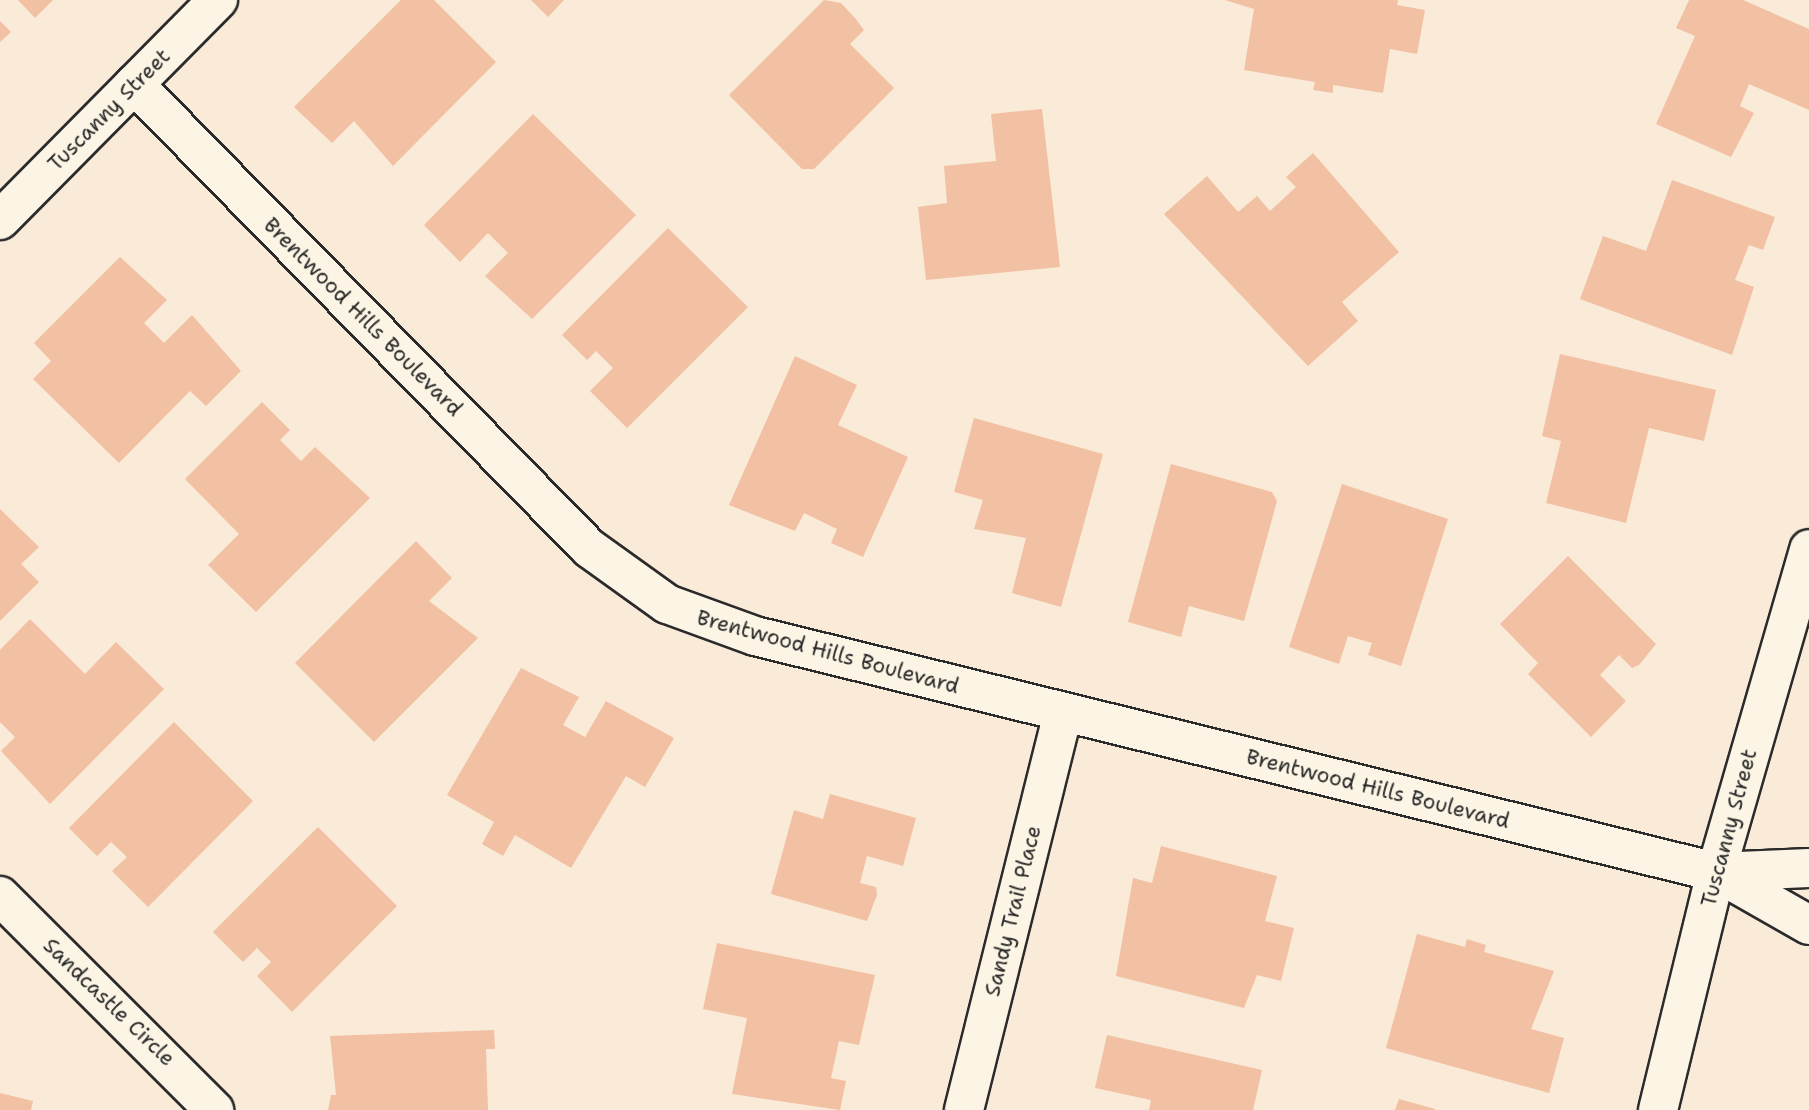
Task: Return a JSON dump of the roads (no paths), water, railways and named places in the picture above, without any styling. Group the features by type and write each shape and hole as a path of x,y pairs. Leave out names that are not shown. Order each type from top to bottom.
{"street":[{"name":"Tuscanny Street","path":"0,220 218,0"},
{"name":"Brentwood Hills Boulevard","path":"134,84 589,548 640,589 755,636 1716,872 1809,925"},
{"name":"Tuscanny Street","path":"1658,1110 1716,872 1809,549"},
{"name":"Sandy Trail Place","path":"964,1110 1063,712"},
{"name":"Brentwood Hills Boulevard","path":"1716,872 1809,868"},
{"name":"Sandcastle Circle","path":"0,896 212,1102 214,1110"}]}
